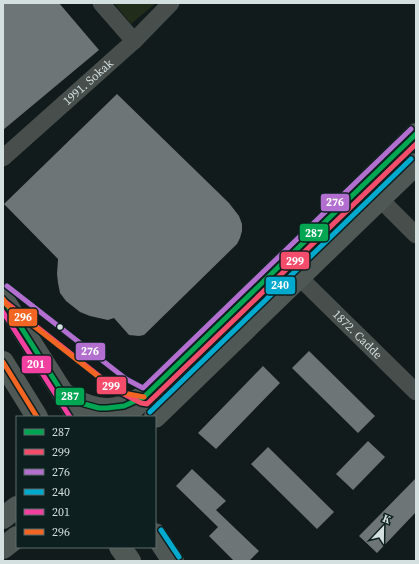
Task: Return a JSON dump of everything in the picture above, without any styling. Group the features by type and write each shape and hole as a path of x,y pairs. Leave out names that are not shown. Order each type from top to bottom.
{"main road":[{"path":"125,416 416,134"},
{"path":"156,416 416,164"},
{"path":"3,299 77,416"},
{"path":"3,362 36,416"},
{"path":"62,392 88,406 104,409 126,406 144,397"},
{"path":"3,518 16,508"},
{"path":"156,536 173,561"},
{"path":"3,548 16,538"},
{"path":"121,548 130,561"}],"street":[{"path":"101,3 134,41"},
{"name":"1991. Sokak","path":"3,158 134,41 171,3"},
{"path":"380,200 416,235"},
{"name":"1872. Cadde","path":"299,277 416,392"}],"green space":[{"path":"114,3 156,3 131,24"}],"building":[{"path":"3,3 59,3 99,50 3,130"},
{"path":"117,94 229,203 239,216 242,224 242,231 237,244 144,335 139,336 129,335 114,318 108,320 90,316 80,312 66,301 60,293 58,283 58,259 4,204"},
{"path":"309,351 375,416 358,433 292,368"},
{"path":"263,366 280,383 216,449 198,433"},
{"path":"368,441 385,457 353,490 336,474"},
{"path":"268,447 334,512 317,529 251,464"},
{"path":"192,469 226,501 216,510 259,551 249,561 234,561 209,536 218,527 176,486"},
{"path":"416,478 416,512 377,553 359,536"}],"transit line":[{"name":"276","path":"7,286 126,379 143,388 411,129"},
{"name":"287","path":"7,305 62,392 84,404 99,408 124,406 144,397 416,134"},
{"name":"299","path":"3,300 118,391 141,403 147,404 416,144"},
{"name":"240","path":"150,412 411,159"},
{"name":"296","path":"3,299 7,305 118,392 144,397"},
{"name":"201","path":"3,312 69,416"},
{"name":"296","path":"3,362 36,416"},
{"name":"240","path":"161,530 179,557"}]}
